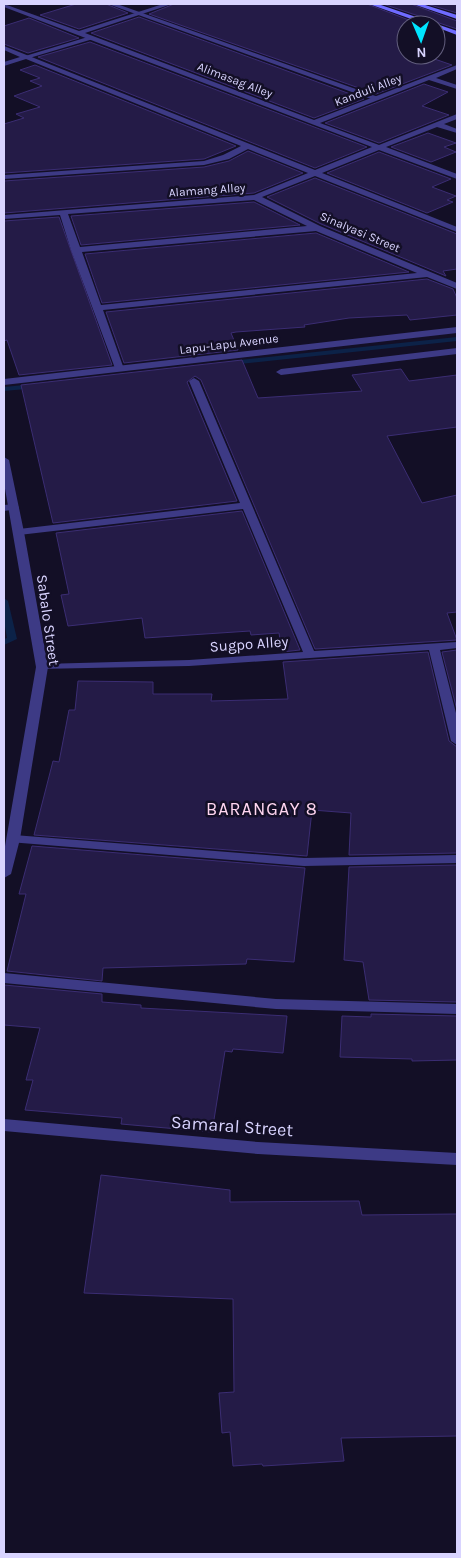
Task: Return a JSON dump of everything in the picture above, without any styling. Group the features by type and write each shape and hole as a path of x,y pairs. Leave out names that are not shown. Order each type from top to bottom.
{"main road":[{"path":"372,4 405,15"},
{"path":"416,4 457,17"}],"street":[{"path":"111,4 377,98"},
{"path":"79,33 169,4"},
{"name":"Alimasag Alley","path":"4,5 457,177"},
{"path":"4,64 91,38"},
{"path":"4,48 457,230"},
{"name":"Kanduli Alley","path":"315,122 457,67"},
{"path":"430,78 457,88"},
{"name":"Alamang Alley","path":"4,217 255,198 457,116"},
{"path":"436,124 457,131"},
{"path":"4,177 204,163 226,157 246,146"},
{"name":"Sinalyasi Street","path":"255,198 317,228 457,286"},
{"path":"63,212 119,369"},
{"path":"75,250 317,228"},
{"path":"98,308 429,274"},
{"name":"Lapu-Lapu Avenue","path":"4,382 457,330"},
{"path":"281,372 457,352"},
{"path":"194,381 310,655"},
{"name":"Sabalo Street","path":"4,460 9,508 19,532 42,667 14,840 4,874"},
{"path":"19,532 247,505"},
{"name":"Sugpo Alley","path":"42,667 190,663 457,645"},
{"path":"434,647 457,741"},
{"path":"14,840 304,862 457,859"},
{"path":"4,978 276,1004 457,1009"},
{"name":"Samaral Street","path":"4,1125 258,1148 457,1159"}],"building":[{"path":"76,4 106,4 128,13 79,29 40,15"},
{"path":"174,4 367,4 396,15 396,65 446,65 446,63 452,65 376,94 149,14"},
{"path":"383,4 411,4 441,15 416,15"},
{"path":"427,4 457,4 457,13"},
{"path":"139,17 364,99 314,118 91,33"},
{"path":"446,17 457,21 457,29 446,25"},
{"path":"29,18 79,38 28,53 4,44 4,26"},
{"path":"90,42 367,147 315,168 38,57"},
{"path":"35,65 236,146 204,159 4,173 4,124 24,118 16,114 40,107 14,96 42,86 30,81 40,78 20,70"},
{"path":"424,84 448,92 422,106 449,115 379,143 325,123"},
{"path":"428,133 456,143 444,147 456,152 431,162 391,147"},
{"path":"248,151 303,173 254,193 4,213 4,181 204,167 229,161"},
{"path":"379,152 451,179 432,187 456,196 447,200 453,202 427,213 327,173"},
{"path":"315,178 457,234 457,269 443,271 446,276 321,224 267,197"},
{"path":"254,202 300,225 81,245 71,216"},
{"path":"59,217 112,365 19,375 7,340 4,341 4,221"},
{"path":"316,233 409,272 102,303 85,254"},
{"path":"427,279 453,289 457,298 457,315 410,320 407,315 349,318 304,325 305,327 236,332 231,333 238,350 124,363 106,312"},
{"path":"242,360 258,398 362,391 352,375 401,369 409,381 457,375 457,427 387,436 422,503 457,495 457,612 447,613 457,640 315,649 201,380 195,376 187,382 237,501 53,523 21,385"},
{"path":"242,511 300,650 282,652 279,633 251,635 250,631 145,638 142,618 68,626 61,595 69,594 56,533"},
{"path":"457,650 457,710 442,652"},
{"path":"428,652 449,741 457,747 457,853 349,855 351,813 312,810 307,856 34,835 53,761 59,762 69,710 75,710 78,681 153,682 153,694 212,694 211,701 288,699 283,662"},
{"path":"32,846 305,868 294,962 247,959 246,964 103,968 102,981 7,971 26,894 19,894"},
{"path":"457,865 457,1002 369,1000 363,962 344,960 349,867"},
{"path":"4,985 102,994 102,1002 141,1005 141,1008 287,1016 283,1053 233,1049 232,1052 225,1051 212,1132 121,1124 122,1118 25,1110 33,1080 26,1080 40,1028 4,1025"},
{"path":"371,1014 457,1016 457,1060 412,1061 412,1059 340,1057 342,1016 371,1017"},
{"path":"101,1175 230,1190 230,1202 359,1201 362,1215 457,1214 457,1436 341,1438 344,1461 233,1466 230,1432 222,1433 219,1393 234,1392 233,1299 84,1293"}],"waterway":[{"path":"230,363 457,339"},
{"path":"4,389 34,386"},
{"path":"4,601 12,639 4,642"}],"district":[{"name":"BARANGAY 8","path":"262,809"}]}
